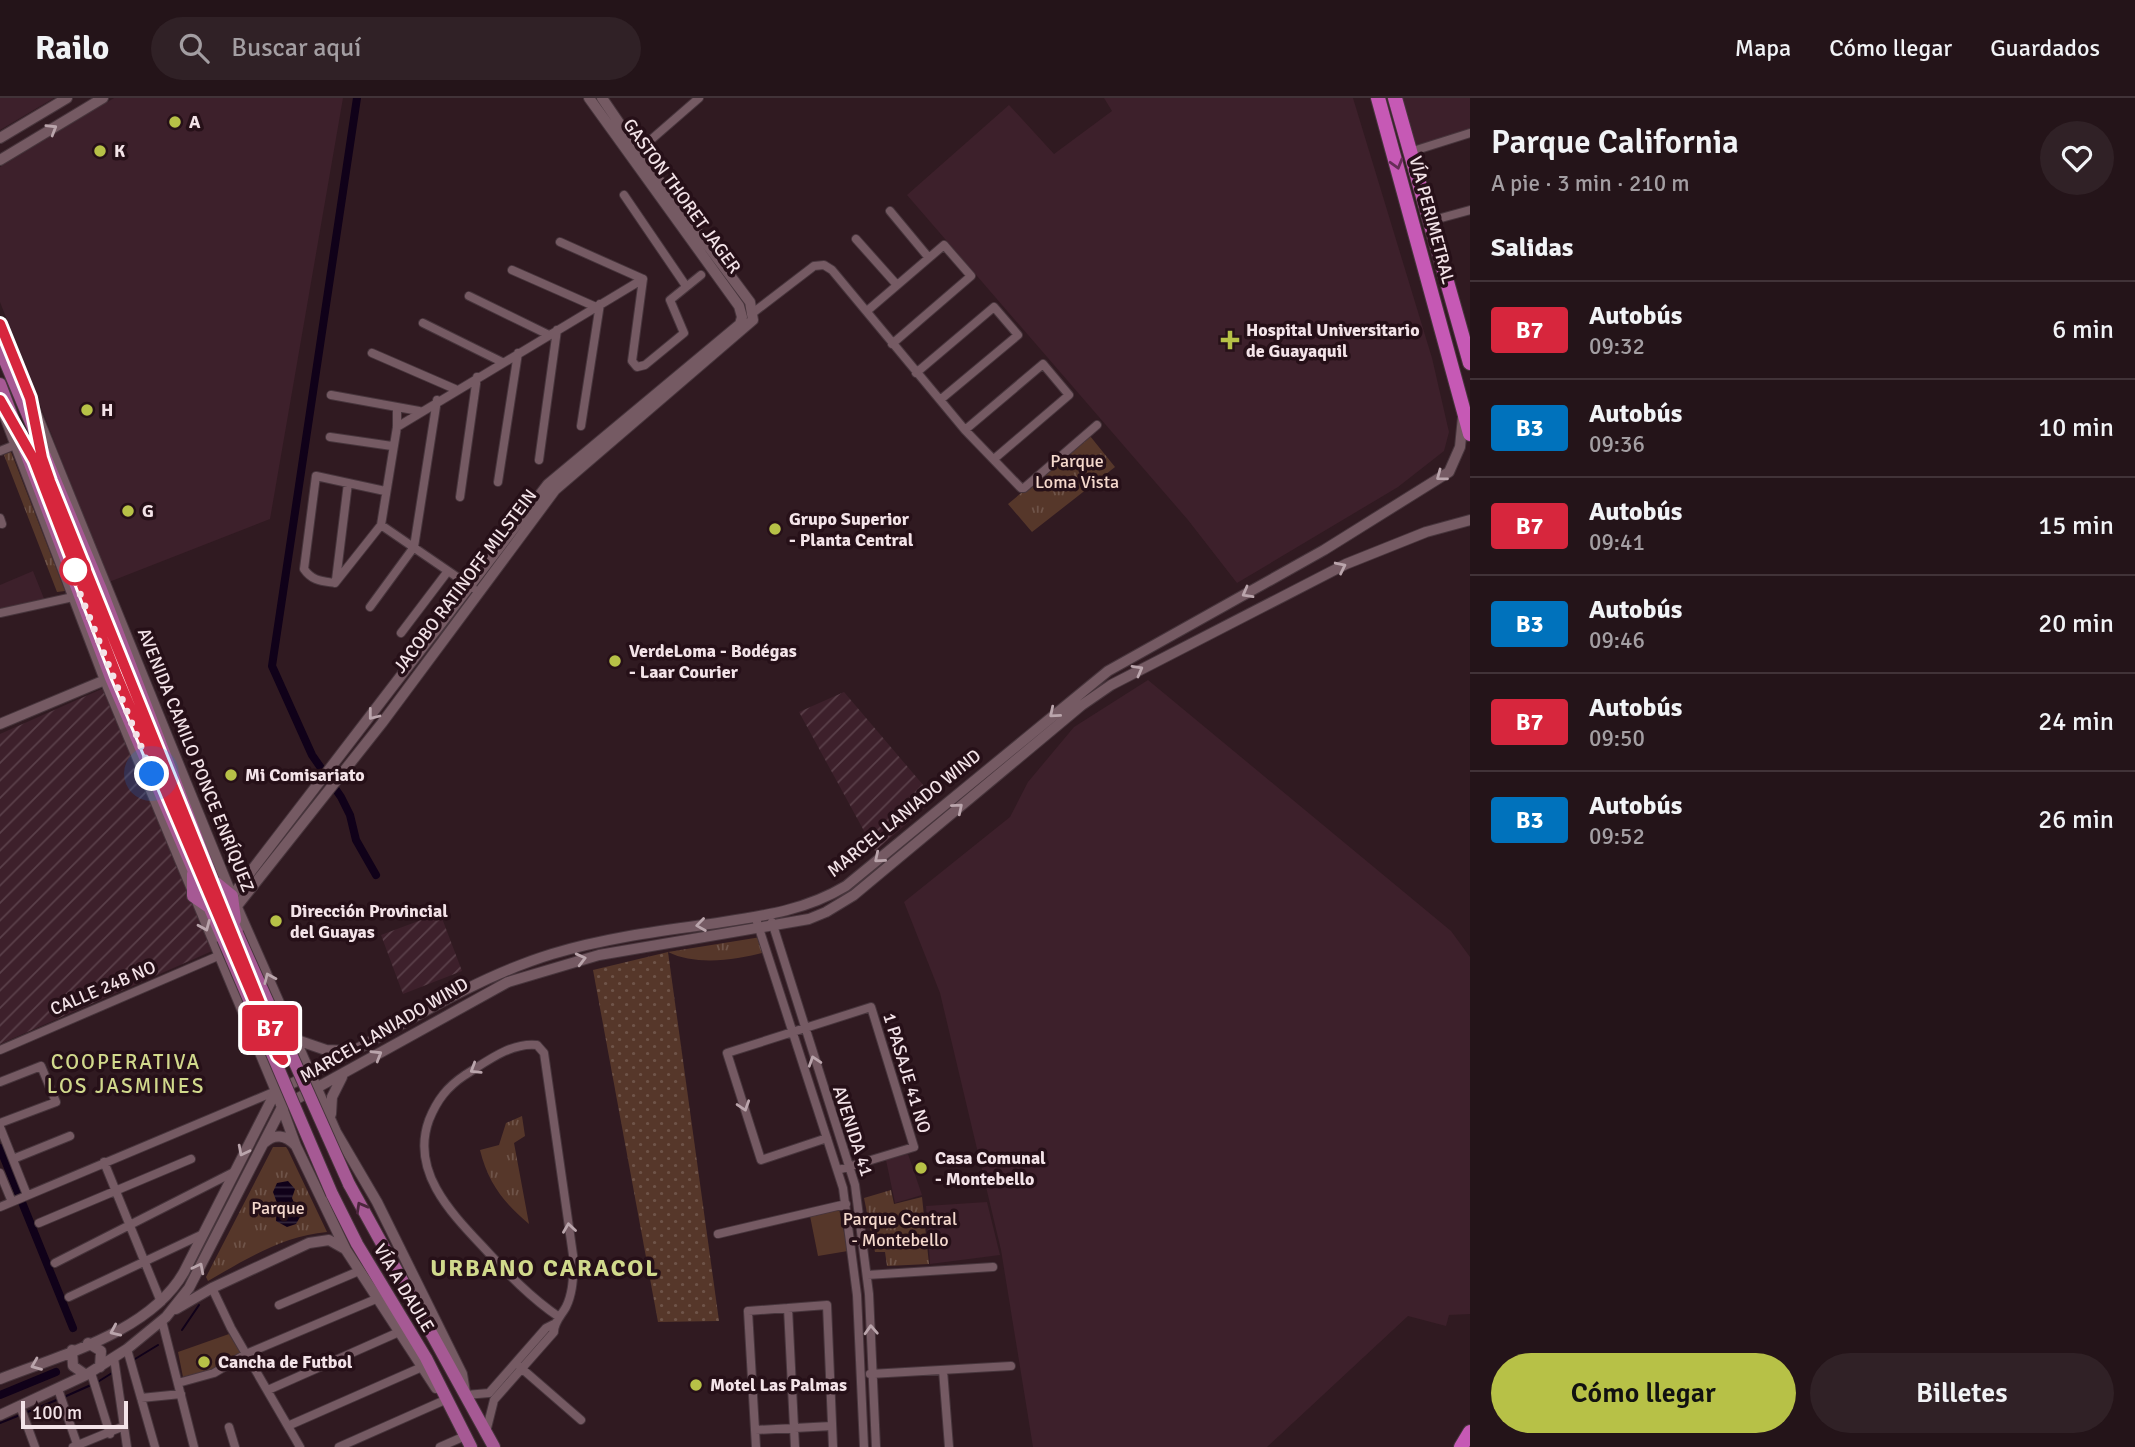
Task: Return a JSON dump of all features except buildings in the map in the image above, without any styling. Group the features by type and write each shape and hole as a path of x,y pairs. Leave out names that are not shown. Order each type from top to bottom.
{"highway":[{"name":"VÍA PERIMETRAL","path":"1378,98 1470,434"},
{"name":"VÍA PERIMETRAL","path":"1395,98 1470,363"},
{"path":"1461,1447 1470,1432"}],"main road":[{"path":"0,138 66,98"},
{"path":"0,160 103,98"},
{"name":"GASTON THORET JAGER","path":"589,98 750,302 754,312"},
{"name":"GASTON THORET JAGER","path":"602,98 739,306 742,317"},
{"name":"JACOBO RATINOFF MILSTEIN","path":"234,901 469,585 548,484 748,328 754,312"},
{"name":"JACOBO RATINOFF MILSTEIN","path":"234,901 382,723 555,490 733,331 742,317"},
{"name":"AVENIDA CAMILO PONCE ENRÍQUEZ","path":"0,324 234,901 337,1132 377,1202"},
{"name":"AVENIDA CAMILO PONCE ENRÍQUEZ","path":"0,349 63,497 213,880 349,1184"},
{"path":"0,384 75,581 79,601"},
{"path":"30,398 41,443"},
{"path":"0,402 19,439 23,464 193,895 276,1091 296,1146 346,1250"},
{"name":"MARCEL LANIADO WIND","path":"772,920 821,901 846,886 1108,671 1324,550 1448,472 1460,447 1464,415"},
{"path":"51,468 63,479 63,497"},
{"name":"MARCEL LANIADO WIND","path":"282,1107 508,982 599,955 772,920 809,919 839,906 1082,705 1111,685 1346,564 1426,532 1470,520"},
{"path":"0,724 108,679"},
{"path":"108,679 209,907"},
{"path":"193,870 193,895"},
{"path":"213,880 234,901 236,932"},
{"path":"193,895 209,907"},
{"name":"VÍA A DAULE","path":"209,907 332,1194 357,1244 426,1358 445,1401"},
{"name":"MARCEL LANIADO WIND","path":"276,1091 312,1075 473,986 549,955 597,941 757,923"},
{"path":"297,1040 326,1050 358,1050"},
{"path":"332,1120 332,1097 343,1075"},
{"path":"0,1380 135,1321 161,1303 179,1280 276,1091"},
{"path":"167,1316 189,1288 282,1107"},
{"path":"296,1146 300,1130 315,1121 331,1126 337,1132"},
{"path":"262,1145 275,1136 283,1136 296,1146"},
{"name":"VÍA A DAULE","path":"349,1184 494,1447"},
{"name":"VÍA A DAULE","path":"377,1202 462,1374 466,1395"},
{"path":"0,1415 58,1389 114,1358 167,1316 212,1288 309,1243 328,1240 346,1250"},
{"name":"VÍA A DAULE","path":"346,1250 445,1401 468,1442"},
{"path":"88,1343 102,1351 92,1371"},
{"path":"72,1350 73,1366 92,1371"}],"street":[{"path":"638,152 699,98"},
{"path":"1410,152 1470,133"},
{"path":"624,195 686,286"},
{"path":"1430,221 1470,210"},
{"path":"890,211 929,258"},
{"path":"856,239 897,285"},
{"path":"560,242 643,279"},
{"path":"867,311 944,245 971,276 892,344"},
{"path":"754,312 814,266 824,265 832,270 916,373 1017,486 1024,488 1097,425"},
{"path":"512,270 598,306"},
{"path":"643,279 632,361 637,367 645,365 684,333 670,300 701,275"},
{"path":"397,427 455,389 643,279"},
{"path":"469,296 553,332"},
{"path":"581,426 598,306"},
{"path":"916,373 994,307 1018,335 940,400"},
{"path":"423,323 502,362"},
{"path":"540,460 553,332"},
{"path":"372,353 455,389"},
{"path":"498,482 518,353"},
{"path":"965,430 1043,364 1069,395 994,459"},
{"path":"460,497 477,377"},
{"path":"331,395 419,411"},
{"path":"370,607 414,547 437,400"},
{"path":"335,583 381,525 397,427 397,407"},
{"path":"330,437 392,446"},
{"path":"0,451 19,439"},
{"path":"335,583 315,580 304,569 316,476 386,491"},
{"path":"335,583 348,483"},
{"path":"381,525 479,592"},
{"path":"401,634 448,571"},
{"path":"0,613 79,601"},
{"name":"AVENIDA 41","path":"772,920 849,1167 863,1227 876,1447"},
{"name":"AVENIDA 41","path":"757,923 846,1203 857,1295 864,1447"},
{"name":"CALLE 24B NO","path":"0,1050 218,956"},
{"name":"1 PASAJE 41 NO","path":"804,1028 871,1007 914,1147 849,1167"},
{"path":"804,1028 727,1053 761,1160 827,1138"},
{"path":"466,1395 489,1393 554,1332 567,1305 574,1262 544,1053 537,1045 528,1044 511,1048 450,1085 435,1105 427,1127 424,1151 429,1176 443,1202 516,1282 557,1321"},
{"path":"0,1082 41,1066 56,1102 0,1125 26,1195"},
{"path":"0,1207 276,1091"},
{"path":"13,1159 70,1136"},
{"path":"39,1223 191,1159"},
{"path":"104,1162 161,1303"},
{"path":"838,1171 849,1167"},
{"path":"0,1173 13,1201"},
{"path":"55,1263 232,1173"},
{"path":"718,1234 846,1203"},
{"path":"69,1297 203,1234"},
{"path":"867,1275 993,1267"},
{"path":"279,1305 359,1271"},
{"path":"212,1288 246,1354 290,1425 300,1447"},
{"path":"178,1383 214,1373 246,1354 376,1299"},
{"path":"755,1447 748,1311 827,1305 834,1447"},
{"path":"788,1308 794,1447"},
{"path":"167,1316 178,1383 194,1447"},
{"path":"268,1390 399,1332"},
{"path":"127,1349 155,1447"},
{"path":"114,1358 127,1447"},
{"path":"519,1366 581,1420"},
{"path":"486,1433 494,1400 519,1366"},
{"path":"861,1374 1011,1366"},
{"path":"290,1425 422,1367"},
{"path":"943,1370 949,1447"},
{"path":"92,1371 110,1434"},
{"path":"58,1389 76,1446 124,1426"},
{"path":"141,1398 181,1394"},
{"path":"339,1447 445,1401"},
{"path":"20,1406 35,1447"},
{"path":"863,1423 875,1423"},
{"path":"755,1430 832,1426"},
{"path":"229,1427 235,1447"},
{"path":"440,1447 468,1442"}],"shaded area":[{"path":"0,98 54,98 0,130"},
{"path":"114,98 343,98 270,519 109,582 0,302 0,167"},
{"name":"Hospital Universitario de Guayaquil","path":"1104,98 1353,98 1432,358 1449,432 1444,451 1398,487 1237,583 1188,520 907,195 1009,105 1054,154 1112,111"},
{"path":"1396,98 1470,98 1470,131 1410,150"},
{"path":"33,571 45,601 0,611 0,585"},
{"path":"1148,680 1451,931 1470,957 1470,1314 1449,1315 1446,1326 1408,1316 1267,1447 1033,1447 1001,1250 940,993 904,902 1010,817 1028,782 1074,727"},
{"path":"104,688 212,951 0,1044 0,734"},
{"path":"844,692 935,799 875,851 799,712"},
{"path":"440,913 462,971 403,994 381,935"},
{"path":"908,1154 922,1195 895,1203 886,1160"},
{"path":"288,1181 295,1189 292,1198 300,1217 296,1224 287,1227 276,1221 277,1203 273,1192 277,1183"},
{"path":"987,1202 1000,1255 930,1264 926,1206"}],"green space":[{"name":"Parque Loma Vista","path":"1090,436 1115,467 1032,532 1008,504"},
{"path":"9,450 65,591 57,592 4,455"},
{"path":"761,937 766,952 742,957 704,960 668,952"},
{"path":"668,952 719,1321 658,1322 593,970"},
{"path":"522,1116 525,1136 514,1143 529,1224 498,1192 480,1150 499,1145 506,1123"},
{"name":"Parque","path":"273,1147 286,1147 288,1150 327,1232 280,1243 208,1281 206,1277"},
{"name":"Parque Central - Montebello","path":"891,1190 894,1204 922,1197 929,1264 887,1266 885,1252 875,1252 864,1198"},
{"path":"839,1209 848,1251 818,1256 810,1216"},
{"name":"Cancha de Futbol","path":"229,1334 241,1353 213,1370 183,1377 178,1352"}],"waterway":[{"path":"357,98 272,666 312,755 341,797 350,815 356,840 376,875"},
{"path":"0,1148 73,1328"},
{"path":"182,1330 199,1305"},
{"path":"135,1359 158,1345"},
{"path":"0,1395 56,1372"},
{"path":"96,1383 112,1373"},
{"path":"64,1397 91,1385"},
{"path":"25,1413 59,1399"},
{"path":"0,1423 20,1415"}],"bus line":[{"name":"B7","path":"0,324 30,398 42,458 50,481 209,882 283,1060 278,1056 117,676 34,460 0,400"}],"place":[{"name":"A","path":"175,122"},
{"name":"K","path":"100,151"},
{"name":"Hospital Universitario de Guayaquil","path":"1230,340"},
{"name":"H","path":"87,410"},
{"name":"G","path":"128,511"},
{"name":"Grupo Superior - Planta Central","path":"775,529"},
{"name":"VerdeLoma - Bodégas - Laar Courier","path":"615,661"},
{"name":"Mi Comisariato","path":"231,775"},
{"name":"Dirección Provincial del Guayas","path":"276,921"},
{"name":"Casa Comunal - Montebello","path":"921,1168"},
{"name":"Cancha de Futbol","path":"204,1362"},
{"name":"Motel Las Palmas","path":"696,1385"}],"district":[{"name":"COOPERATIVA LOS JASMINES","path":"126,1074"},
{"name":"URBANO CARACOL","path":"545,1268"}],"route":[{"path":"75,570 75,581 111,678 152,774"}]}
